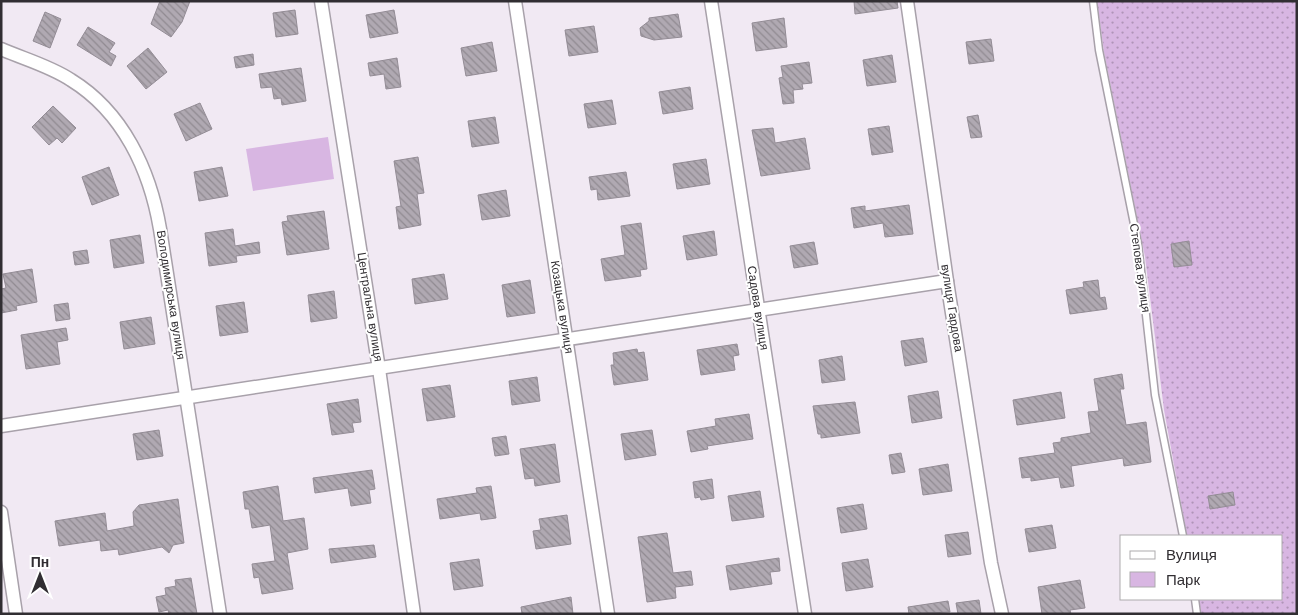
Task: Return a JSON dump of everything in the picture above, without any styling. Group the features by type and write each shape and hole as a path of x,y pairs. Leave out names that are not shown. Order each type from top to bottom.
{"street":[{"name":"Центральна вулиця","path":"321,1 379,369 414,614"},
{"name":"Козацька вулиця","path":"515,1 608,614"},
{"name":"Садова вулиця","path":"711,1 805,614"},
{"name":"вулиця Гардова","path":"906,1 991,563 1002,614"},
{"name":"Володимирська вулиця","path":"1,49 72,80 106,109 132,145 147,177 156,207 220,614"},
{"path":"1,426 947,281"},
{"path":"1,512 16,614"}],"lane":[{"name":"Степова вулиця","path":"1093,1 1100,56 1138,244 1155,395 1183,535"},
{"path":"1195,600 1197,614"}],"green space":[{"path":"1097,1 1297,1 1297,614 1201,614 1199,600 1283,600 1283,535 1187,535 1164,410 1145,257 1104,52"},
{"path":"328,137 334,179 253,191 246,149"}],"building":[{"path":"160,1 190,1 182,22 171,37 151,24"},
{"path":"854,1 897,1 898,8 855,14"},
{"path":"295,10 298,34 276,37 273,13"},
{"path":"394,10 398,33 370,38 366,15"},
{"path":"45,12 61,19 50,48 33,41"},
{"path":"678,14 682,37 654,40 641,36 640,28 649,21 649,18"},
{"path":"784,18 787,47 756,51 752,23"},
{"path":"594,26 598,52 569,56 565,30"},
{"path":"88,27 115,43 109,52 116,56 111,66 77,45"},
{"path":"991,39 994,61 969,64 966,42"},
{"path":"492,42 497,71 466,76 461,48"},
{"path":"148,48 167,72 146,89 127,66"},
{"path":"253,54 254,65 236,68 234,57"},
{"path":"892,55 896,82 867,86 863,60"},
{"path":"397,58 401,87 386,89 384,74 370,76 368,63"},
{"path":"809,62 812,83 802,84 803,89 793,90 794,103 783,104 779,78 783,77 781,66"},
{"path":"301,68 306,101 282,105 281,98 274,99 272,87 261,88 259,74"},
{"path":"690,87 693,109 663,114 659,92"},
{"path":"612,100 616,124 588,128 584,104"},
{"path":"200,103 212,129 186,141 174,114"},
{"path":"53,106 76,128 62,143 57,138 49,145 32,127"},
{"path":"978,115 982,137 971,138 967,117"},
{"path":"495,117 499,143 472,147 468,121"},
{"path":"889,126 893,152 872,155 868,129"},
{"path":"773,128 775,143 805,138 810,169 761,176 752,130"},
{"path":"418,157 424,193 417,194 421,225 399,229 396,207 401,206 394,161"},
{"path":"706,159 710,184 677,189 673,164"},
{"path":"109,167 119,195 92,205 82,177"},
{"path":"222,167 228,196 199,201 194,172"},
{"path":"626,172 630,196 598,200 597,189 591,190 589,177"},
{"path":"506,190 510,216 482,220 478,195"},
{"path":"909,205 913,234 885,237 883,223 854,228 851,208 865,206 865,211"},
{"path":"324,211 329,249 287,255 282,222 288,221 287,216"},
{"path":"641,223 647,269 640,270 641,276 605,281 601,259 625,255 621,226"},
{"path":"233,229 235,246 259,242 260,253 236,256 237,262 209,266 205,233"},
{"path":"714,231 717,255 687,260 683,236"},
{"path":"140,235 144,263 114,268 110,240"},
{"path":"1189,241 1192,265 1174,267 1171,244"},
{"path":"814,242 818,264 794,268 790,246"},
{"path":"87,250 89,263 75,265 73,252"},
{"path":"32,269 37,302 16,306 17,310 1,313 1,289 6,288 3,274"},
{"path":"444,274 448,299 415,304 412,279"},
{"path":"530,280 535,313 507,317 502,285"},
{"path":"1098,280 1100,298 1105,297 1107,309 1070,314 1066,290 1084,287 1083,282"},
{"path":"334,291 337,318 311,322 308,295"},
{"path":"244,302 248,332 220,336 216,306"},
{"path":"68,303 70,319 56,321 54,305"},
{"path":"151,317 155,344 124,349 120,322"},
{"path":"66,328 68,340 57,342 60,364 26,369 21,335"},
{"path":"923,338 927,362 905,366 901,341"},
{"path":"737,344 739,355 733,356 735,370 701,375 697,350"},
{"path":"637,349 638,353 644,352 648,380 614,385 611,365 614,365 613,353"},
{"path":"842,356 845,380 822,383 819,360"},
{"path":"1122,374 1124,389 1120,389 1126,425 1146,422 1151,462 1124,466 1123,458 1071,466 1074,486 1061,488 1059,477 1031,481 1031,477 1022,478 1019,458 1055,453 1053,443 1061,442 1061,438 1091,433 1088,412 1099,411 1094,379"},
{"path":"537,377 540,401 512,405 509,381"},
{"path":"450,385 455,417 427,421 422,389"},
{"path":"938,391 942,418 912,423 908,396"},
{"path":"1061,392 1065,418 1017,425 1013,400"},
{"path":"358,399 361,422 352,423 354,432 332,435 327,404"},
{"path":"855,402 860,433 821,438 821,434 818,434 813,406"},
{"path":"749,414 753,439 707,446 708,449 691,452 687,431 716,426 715,419"},
{"path":"159,430 163,456 137,460 133,434"},
{"path":"652,430 656,455 625,460 621,434"},
{"path":"506,436 509,454 495,456 492,438"},
{"path":"555,444 560,482 535,486 534,478 525,479 520,449"},
{"path":"901,453 905,472 892,474 889,455"},
{"path":"948,464 952,491 923,495 919,469"},
{"path":"372,470 375,489 369,490 371,503 351,506 348,488 315,493 313,478"},
{"path":"712,479 714,498 701,500 700,497 695,498 693,482"},
{"path":"278,486 283,521 304,518 308,549 287,553 293,589 262,594 259,577 254,578 252,564 275,561 270,525 252,528 249,509 245,509 243,492"},
{"path":"491,486 496,518 481,520 480,513 440,519 437,499 477,493 476,488"},
{"path":"760,491 764,517 732,521 728,496"},
{"path":"1233,492 1235,505 1210,509 1208,496"},
{"path":"178,499 184,543 173,545 169,553 162,547 119,555 118,549 101,551 100,540 59,546 55,521 105,513 107,531 134,526 133,512 139,505"},
{"path":"863,504 867,529 841,533 837,508"},
{"path":"567,515 571,544 536,549 533,531 541,530 539,519"},
{"path":"1052,525 1056,548 1029,552 1025,529"},
{"path":"968,532 971,554 948,557 945,535"},
{"path":"667,533 673,573 691,571 693,585 675,587 676,598 647,602 638,537"},
{"path":"374,545 376,557 331,563 329,549"},
{"path":"779,558 780,571 770,572 772,584 730,590 726,566"},
{"path":"479,559 483,586 454,590 450,563"},
{"path":"868,559 873,587 846,591 842,563"},
{"path":"191,578 197,614 169,614 168,610 159,612 156,597 166,595 165,588 176,586 175,580"},
{"path":"1080,580 1085,608 1070,610 1071,614 1042,614 1038,587"},
{"path":"571,597 573,614 522,614 521,607"},
{"path":"979,600 981,614 958,614 956,603"},
{"path":"948,601 950,612 909,614 908,607"}]}
